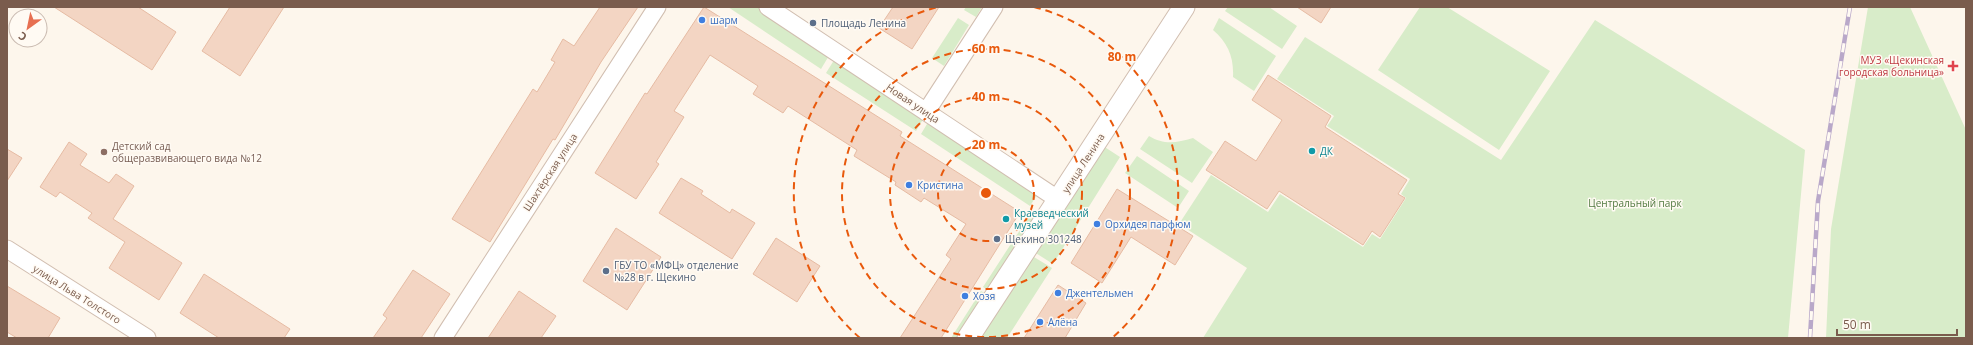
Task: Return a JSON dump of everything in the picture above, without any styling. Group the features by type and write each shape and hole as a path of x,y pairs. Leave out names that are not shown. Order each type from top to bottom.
{"street":[{"name":"Шахтёрская улица","path":"443,338 657,7"},
{"name":"Новая улица","path":"768,7 1059,200"},
{"path":"926,112 994,7"},
{"name":"улица Ленина","path":"968,338 1184,7"},
{"name":"улица Льва Толстого","path":"7,249 148,338"}],"green space":[{"path":"728,7 760,7 830,54 821,69"},
{"path":"966,7 982,7 976,17 964,10"},
{"path":"1228,7 1269,7 1297,26 1282,49 1225,11"},
{"path":"1420,7 1447,7 1550,71 1499,150 1378,70"},
{"path":"1868,7 1910,7 1966,130 1966,338 1826,338 1831,229"},
{"path":"958,18 969,25 944,66 932,58"},
{"path":"1219,18 1276,56 1254,91 1233,77 1229,51 1223,40 1213,30"},
{"name":"Центральный парк","path":"1595,20 1805,150 1788,338 1203,338 1247,268 1179,224 1211,175 1268,212 1280,194 1363,247 1372,234 1380,239 1406,198 1401,194 1410,179 1327,126 1334,116 1277,79 1305,37 1501,160"},
{"path":"836,57 925,116 916,131 826,73"},
{"path":"930,119 1040,190 1030,206 921,134"},
{"path":"1149,136 1165,142 1181,141 1193,138 1213,152 1192,183 1140,149"},
{"path":"1100,144 1120,157 1053,264 1031,250"},
{"path":"1137,156 1189,191 1178,208 1125,173"},
{"path":"1031,213 1041,220 994,294 983,287"},
{"path":"1029,254 1052,268 1007,338 974,338"},
{"path":"981,291 991,297 959,338 951,338"}],"building":[{"path":"54,7 138,7 176,32 152,70"},
{"path":"230,7 284,7 240,76 202,51"},
{"path":"600,7 638,7 601,62 555,140 553,139 490,242 452,219 533,89 537,92 555,62 551,60 563,39 574,46"},
{"path":"704,7 902,132 900,136 1020,212 941,338 900,338 951,259 946,255 966,224 924,198 921,202 895,185 896,182 854,156 857,150 788,106 783,113 753,94 758,86 710,55 674,111 684,117 656,162 659,164 636,199 595,173 645,93 647,94"},
{"path":"893,7 939,7 912,49 879,28"},
{"path":"1297,7 1331,7 1321,23"},
{"name":"ДК","path":"1268,75 1331,116 1325,127 1407,180 1398,194 1405,198 1380,237 1372,231 1363,245 1279,191 1267,209 1206,170 1225,141 1256,161 1282,120 1252,100"},
{"path":"69,142 87,154 80,165 109,183 116,174 134,186 113,219 182,263 159,300 109,268 125,242 88,218 92,213 60,192 56,197 40,187"},
{"path":"7,149 22,158 7,181"},
{"path":"681,178 703,191 701,194 730,213 732,209 755,223 732,259 659,213"},
{"path":"1117,189 1193,236 1175,265 1131,237 1102,283 1071,263"},
{"path":"616,228 661,257 627,310 583,281"},
{"path":"776,238 820,266 797,302 753,274"},
{"path":"413,270 450,294 421,338 373,338 387,318 383,315"},
{"path":"204,274 290,329 284,338 219,338 180,313"},
{"path":"1058,285 1086,303 1065,338 1024,338"},
{"path":"7,286 60,318 48,338 17,338 7,332"},
{"path":"519,291 556,316 541,338 488,338"}],"railway":[{"path":"1810,338 1818,201 1850,7"}],"place":[{"name":"шарм","path":"702,20"},
{"name":"Площадь Ленина","path":"813,23"},
{"name":"МУЗ «Щекинская городская больница»","path":"1953,66"},
{"name":"ДК","path":"1312,151"},
{"name":"Детский сад общеразвивающего вида №12","path":"104,152"},
{"name":"Кристина","path":"909,185"},
{"name":"Краеведческий музей","path":"1006,219"},
{"name":"Орхидея парфюм","path":"1097,224"},
{"name":"Щекино 301248","path":"997,239"},
{"name":"ГБУ ТО «МФЦ» отделение №28 в г. Щекино","path":"606,271"},
{"name":"Джентельмен","path":"1058,293"},
{"name":"Хозя","path":"965,296"},
{"name":"Алёна","path":"1040,322"}]}
